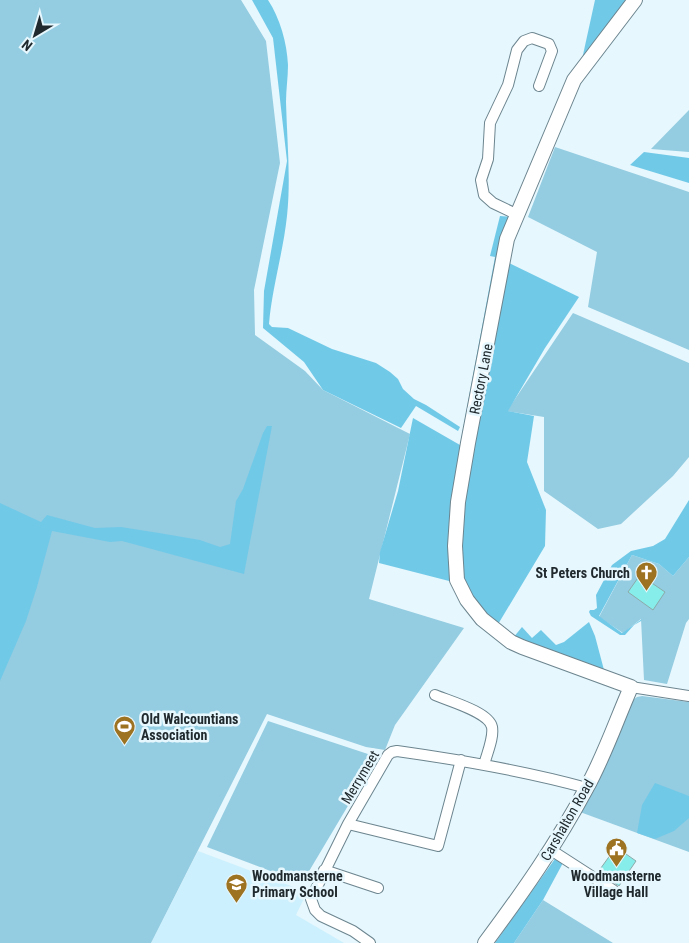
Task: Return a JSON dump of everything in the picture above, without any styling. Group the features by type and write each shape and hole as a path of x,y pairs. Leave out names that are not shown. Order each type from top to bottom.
{"main road":[{"name":"Rectory Lane","path":"631,687 511,642 482,619 467,600 457,580 455,546 458,502 507,239 574,80 635,0"},
{"name":"Carshalton Road","path":"485,943 552,850 587,788 631,687"}],"street":[{"path":"518,215 493,203 484,195 481,180 488,160 490,123 508,84 517,50 524,41 532,38 549,44 552,50 539,86"},
{"path":"631,687 689,696"},
{"path":"436,695 483,715 492,725 492,734 484,765"},
{"name":"Merrymeet","path":"370,943 353,931 321,916 314,910 311,899 348,824 388,755 392,752 397,750 461,760 551,778 587,788"},
{"path":"348,824 439,849 461,760"},
{"path":"552,850 613,890"},
{"path":"324,870 378,888"}],"shaded area":[{"path":"0,0 241,0 266,41 280,163 254,290 255,335 305,371 323,390 410,434 369,599 464,628 395,725 385,750 366,747 267,714 151,943 0,943"},
{"path":"252,0 268,0 272,7 282,31 288,65 286,102 289,174 288,202 269,324 272,327 288,328 332,349 376,363 398,379 403,389 414,399 460,427 458,431 416,406 401,428 323,390 304,362 263,328 264,291 287,161 273,38"},
{"path":"595,0 630,0 581,64"},
{"path":"689,110 689,152 651,149"},
{"path":"555,147 689,192 689,350 588,307 597,252 528,217"},
{"path":"644,152 689,158 689,183 630,165"},
{"path":"500,216 512,217 499,258 579,297 545,348 508,411 534,416 527,462 546,510 545,546 497,626 453,582 379,563 380,552 398,491 413,418 460,445 495,257 490,256"},
{"path":"573,313 689,363 689,457 673,476 621,524 598,529 544,491 544,417 507,411"},
{"path":"267,426 272,426 244,574 122,541 110,542 52,531 26,621 0,681 0,503 41,522 47,515 95,528 121,527 200,540 220,547 230,544 236,501 243,489"},
{"path":"689,500 689,557 673,576 659,564 632,555 599,616 622,633 642,619 641,621 634,625 625,635 620,635 591,616 590,610 597,608 596,595 612,565 631,551 653,546 665,539"},
{"path":"632,555 659,564 673,576 689,557 689,619 686,623 667,684 644,680 641,619 623,633 599,617"},
{"path":"589,622 595,636 604,670 513,638 522,627 532,638 541,630 556,645 564,642"},
{"path":"642,696 689,702 689,852 580,812 633,700"},
{"path":"268,721 377,757 302,883 207,847"},
{"path":"655,783 689,796 689,818 674,831 655,839 637,833 642,805"},
{"name":"Woodmansterne Primary School","path":"198,851 307,892 296,915 344,943 151,943"},
{"path":"557,856 564,861 543,900 514,943 495,943"},
{"path":"543,900 613,943 514,943"}],"building":[{"name":"St Peters Church","path":"640,575 665,592 653,610 628,592"},
{"name":"Woodmansterne Village Hall","path":"616,847 636,861 619,886 598,872"}],"place":[{"name":"St Peters Church","path":"646,592"},
{"name":"Old Walcountians Association","path":"125,746"},
{"name":"Woodmansterne Village Hall","path":"616,867"},
{"name":"Woodmansterne Primary School","path":"236,903"}]}
